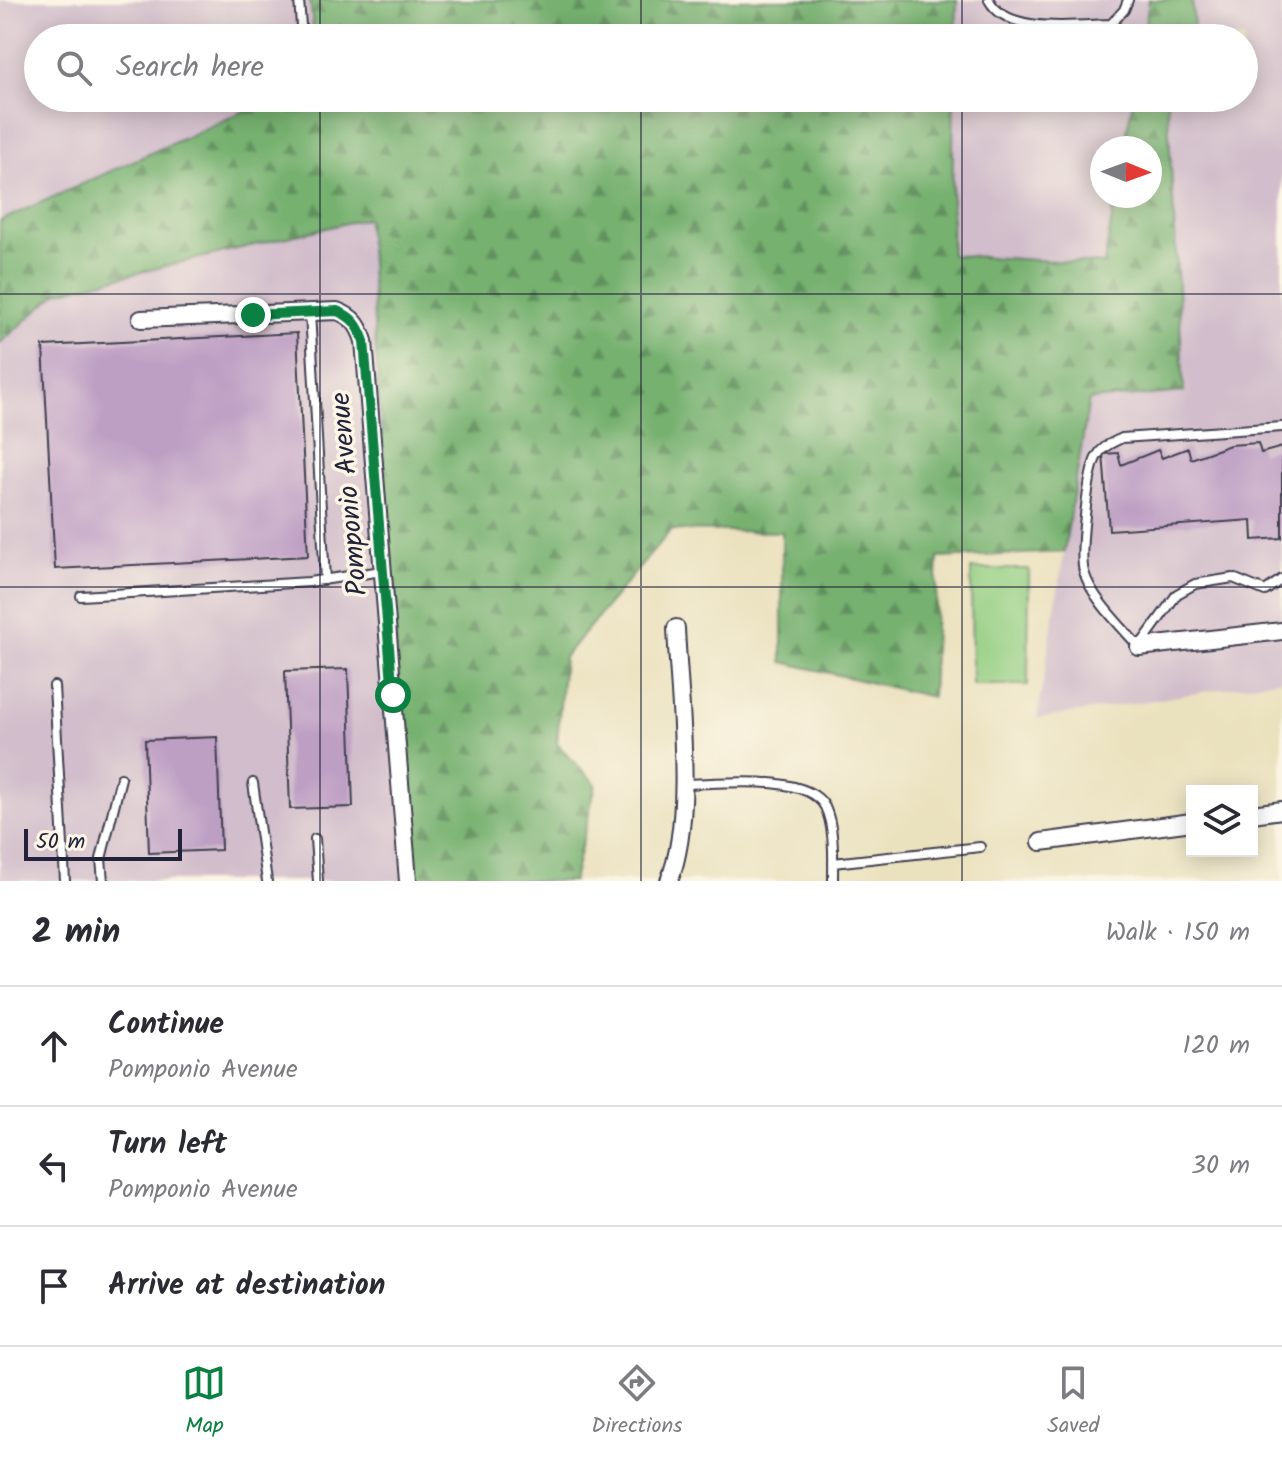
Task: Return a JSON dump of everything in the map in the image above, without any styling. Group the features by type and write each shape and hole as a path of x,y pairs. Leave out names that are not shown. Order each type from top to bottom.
{"street":[{"name":"Pomponio Avenue","path":"141,319 337,311 348,315 359,326 364,341 408,881"},
{"path":"669,881 680,847 683,784 676,628"},
{"path":"1139,647 1282,631"},
{"path":"1258,813 1282,810"},
{"path":"1041,842 1186,823"}],"lane":[{"path":"299,0 301,24"},
{"path":"989,0 995,11 1010,20 1032,24"},
{"path":"1111,24 1124,10 1128,0"},
{"path":"310,312 325,580"},
{"path":"1282,427 1122,438 1105,446 1095,458 1081,544 1084,573 1105,609 1139,647 1177,594 1195,584 1233,578 1265,591 1282,579"},
{"path":"81,596 325,580 383,571"},
{"path":"54,686 65,881"},
{"path":"103,881 101,859 121,778"},
{"path":"683,784 767,782 808,791 825,806 830,830 833,881"},
{"path":"253,783 267,881"},
{"path":"315,839 318,881"},
{"path":"833,863 980,847"}],"shaded area":[{"path":"0,0 310,0 313,24 24,24 24,112 242,112 0,221"},
{"path":"957,0 1149,0 1145,24 956,24"},
{"path":"1192,0 1282,0 1282,679 1037,719 1089,400 1184,391 1168,112 1258,112 1258,24 1194,24"},
{"path":"954,112 1130,112 1126,136 1090,136 1090,208 1114,208 1104,264 951,255"},
{"path":"367,218 411,841 407,881 0,881 0,343 57,292"}],"green space":[{"path":"310,0 957,0 956,24 313,24"},
{"path":"1149,0 1192,0 1194,24 1145,24"},
{"path":"242,112 954,112 951,255 1104,264 1114,208 1162,208 1162,136 1126,136 1130,112 1168,112 1184,392 1089,400 1064,552 938,558 932,697 782,662 782,532 671,530 564,657 557,744 596,784 573,881 412,881 367,218 58,292 0,343 0,221"},
{"path":"971,569 1029,569 1028,685 972,685"}],"building":[{"path":"297,333 308,556 55,569 43,346"},
{"path":"1258,443 1261,453 1282,447 1282,538 1253,540 1252,520 1109,530 1103,454 1118,453 1121,465 1158,450 1162,458 1188,448 1191,459 1230,445"},
{"path":"348,669 353,807 290,809 285,671"},
{"path":"217,737 221,850 149,853 145,740"}],"route":[{"path":"253,315 337,311 348,315 359,326 364,341 393,695"}]}
